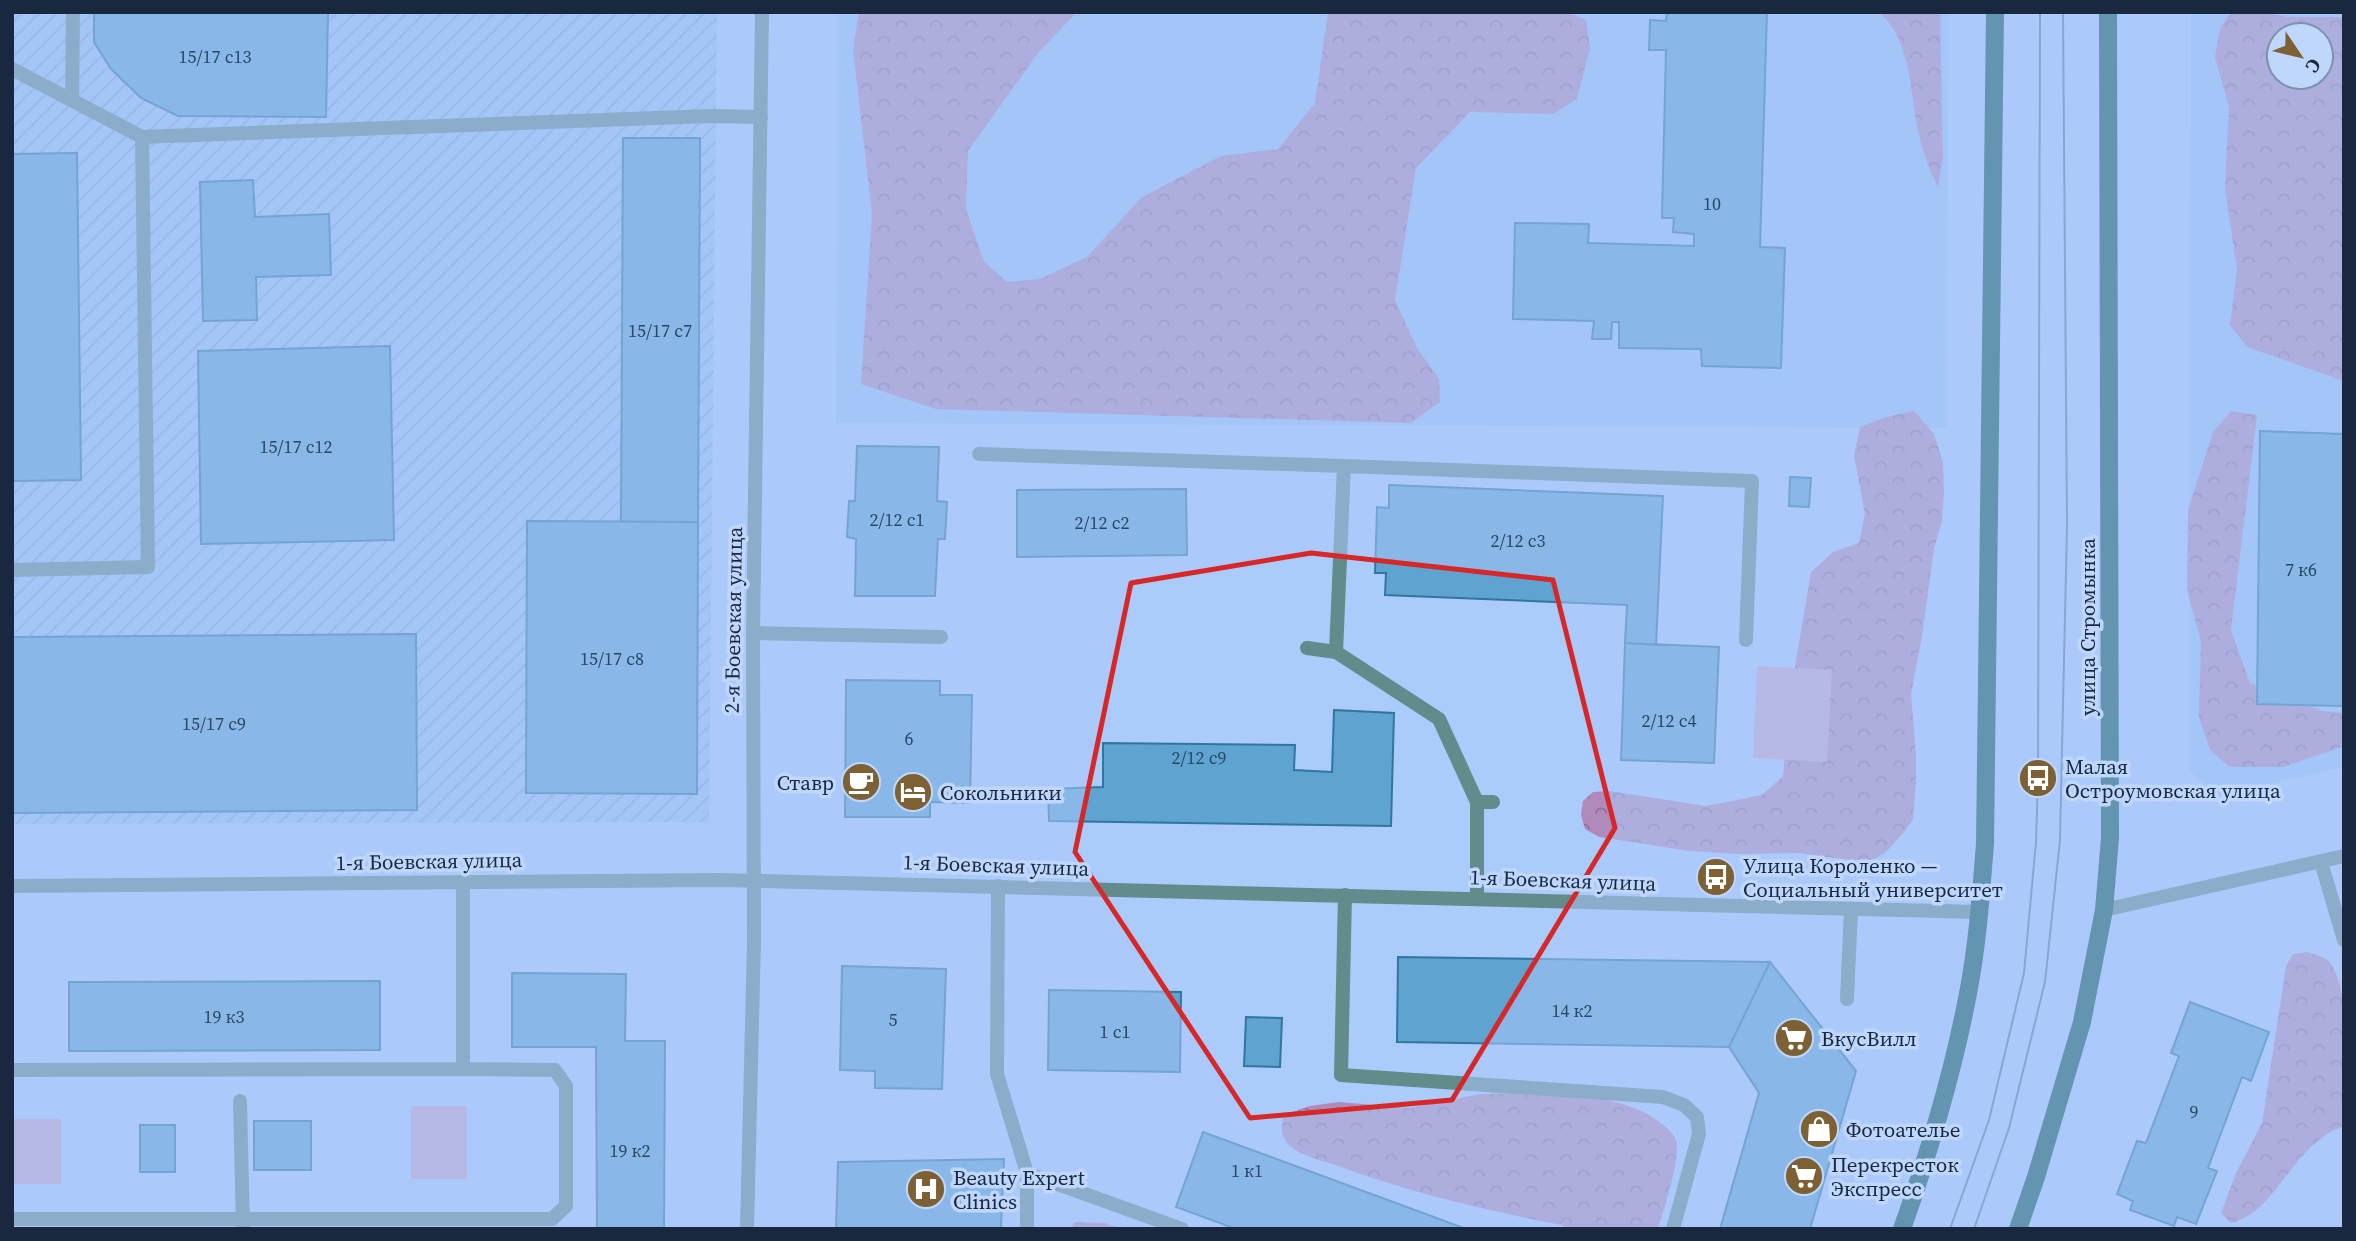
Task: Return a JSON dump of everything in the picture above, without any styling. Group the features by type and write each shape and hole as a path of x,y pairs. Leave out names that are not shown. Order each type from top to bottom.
{"main road":[{"path":"1902,1229 1931,1146 1952,1066 1969,986 1979,912 1984,844 1995,12"},
{"name":"улица Стромынка","path":"2018,1229 2082,1022 2104,910 2110,838 2108,12"}],"street":[{"path":"72,100 73,12"},
{"name":"2-я Боевская улица","path":"747,1229 754,942 753,633 762,12"},
{"path":"12,69 142,137 761,117"},
{"path":"12,569 148,567 142,137"},
{"path":"979,454 1752,481 1746,640"},
{"path":"1336,652 1344,466"},
{"path":"753,633 941,637"},
{"path":"1307,648 1336,652 1439,719 1477,802 1477,899"},
{"path":"1477,802 1493,802"},
{"path":"2104,910 2344,856"},
{"path":"2321,862 2344,940"},
{"name":"1-я Боевская улица","path":"12,886 753,880 1979,912"},
{"path":"463,881 463,1069"},
{"path":"998,886 997,1074 1027,1173 1027,1229"},
{"path":"1345,895 1341,1075 1663,1097 1684,1105 1698,1117 1699,1134 1673,1229"},
{"path":"1847,999 1851,909"},
{"path":"12,1070 555,1070 566,1086 566,1206 552,1219 243,1224 12,1219"},
{"path":"240,1101 243,1224"},
{"path":"1027,1173 1181,1229"}],"highlighted area":[{"path":"1311,553 1553,580 1615,828 1452,1100 1250,1118 1075,852 1131,583"}],"shaded area":[{"path":"12,12 717,12 709,822 12,824"},
{"path":"838,12 1949,12 1946,428 836,423"},
{"path":"2191,12 2344,12 2344,767 2220,795 2189,771"},
{"path":"1757,666 1832,670 1827,762 1753,758"},
{"path":"411,1106 467,1106 467,1179 411,1179"},
{"path":"12,1119 61,1119 61,1184 12,1184"}],"green space":[{"path":"859,12 1077,12 1038,53 968,151 966,209 984,262 1007,282 1040,279 1087,257 1142,197 1221,156 1278,149 1315,103 1328,12 1566,12 1586,20 1590,48 1577,99 1553,114 1470,112 1416,168 1395,300 1417,348 1439,379 1440,402 1411,423 936,409 861,384 872,214 853,49"},
{"path":"1879,12 1940,12 1943,157 1938,187 1920,138 1903,51 1890,23"},
{"path":"2231,12 2265,12 2287,17 2344,17 2344,381 2247,347 2230,325 2237,270 2225,188 2229,107 2215,57 2220,28"},
{"path":"1914,411 1934,434 1943,462 1944,493 1942,521 1934,549 1911,694 1916,783 1913,819 1905,831 1885,853 1872,860 1857,861 1798,853 1738,854 1690,851 1599,837 1585,829 1581,815 1583,801 1593,792 1609,791 1706,806 1762,795 1783,776 1791,690 1811,572 1833,552 1859,543 1865,514 1854,456 1860,427 1886,417"},
{"path":"2231,411 2257,415 2231,630 2250,683 2322,711 2344,713 2344,746 2283,767 2230,767 2210,750 2199,717 2201,641 2187,590 2188,510 2213,432"},
{"path":"2307,952 2329,961 2338,978 2342,996 2345,1042 2344,1126 2311,1147 2261,1205 2247,1216 2231,1223 2221,1213 2236,1173 2262,1123 2286,966 2293,954"},
{"path":"1481,1094 1551,1094 1601,1099 1624,1104 1662,1124 1674,1136 1677,1148 1671,1184 1658,1229 1569,1229 1448,1200 1306,1155 1289,1145 1283,1134 1284,1115 1310,1106 1339,1102 1410,1108"},
{"path":"1075,1222 1104,1223 1123,1229 1070,1229"}],"building":[{"path":"94,12 328,12 326,117 178,116 141,98 111,69 94,42"},
{"path":"1667,12 1767,12 1760,247 1785,248 1781,368 1702,366 1701,349 1619,348 1619,322 1612,322 1611,339 1592,339 1594,321 1513,319 1515,223 1589,224 1588,243 1694,246 1694,234 1673,232 1674,218 1662,218 1666,50 1649,50 1650,20 1666,21"},
{"path":"623,138 700,138 698,522 621,522"},
{"path":"77,153 81,480 12,481 12,154"},
{"path":"253,180 255,217 329,214 331,275 256,277 257,320 203,321 200,182"},
{"path":"390,346 394,540 201,544 198,351"},
{"path":"2260,431 2344,434 2344,706 2257,704"},
{"path":"857,446 939,447 937,501 947,502 945,539 938,539 935,596 855,596 856,539 847,537 849,501 855,501"},
{"path":"1790,477 1811,478 1809,507 1789,506"},
{"path":"1389,485 1663,496 1656,645 1625,643 1627,605 1385,595 1386,573 1375,573 1377,507 1389,508"},
{"path":"1186,489 1187,555 1017,557 1017,490"},
{"path":"527,521 698,522 697,794 526,793"},
{"path":"416,634 417,810 12,813 12,637"},
{"path":"1625,643 1719,647 1714,763 1621,760"},
{"path":"846,680 940,681 940,695 972,695 970,803 930,802 930,817 845,817"},
{"path":"1334,710 1394,713 1391,826 1049,821 1048,789 1103,787 1103,743 1295,745 1294,770 1332,772"},
{"path":"1398,957 1770,962 1729,1047 1397,1042"},
{"path":"1770,962 1856,1071 1810,1229 1720,1229 1759,1093 1729,1047"},
{"path":"842,966 946,969 942,1089 875,1088 875,1071 840,1070"},
{"path":"512,973 626,974 625,1041 665,1041 664,1229 597,1229 596,1047 512,1047"},
{"path":"380,981 380,1050 69,1051 69,982"},
{"path":"1049,990 1181,992 1180,1072 1048,1070"},
{"path":"2190,1002 2269,1032 2251,1081 2242,1077 2208,1168 2217,1171 2196,1224 2177,1217 2174,1226 2130,1210 2133,1201 2117,1194 2137,1141 2146,1143 2179,1056 2171,1053"},
{"path":"1246,1017 1282,1018 1280,1067 1244,1066"},
{"path":"254,1121 311,1121 311,1170 254,1170"},
{"path":"140,1125 175,1125 175,1172 140,1172"},
{"path":"1203,1132 1466,1229 1236,1229 1176,1207"},
{"path":"1004,1159 1001,1229 836,1229 838,1162"}],"tram line":[{"path":"1950,1229 1989,1120 2024,973 2036,842 2040,12"},
{"path":"1974,1229 2009,1128 2045,982 2060,840 2067,525 2063,12"}],"place":[{"name":"Малая Остроумовская улица","path":"2038,778"},
{"name":"Ставр","path":"861,782"},
{"name":"Сокольники","path":"913,792"},
{"name":"Улица Короленко — Социальный университет","path":"1716,877"},
{"name":"ВкусВилл","path":"1794,1038"},
{"name":"Фотоателье","path":"1819,1129"},
{"name":"Перекресток Экспресс","path":"1804,1176"},
{"name":"Beauty Expert Clinics","path":"926,1189"}]}
